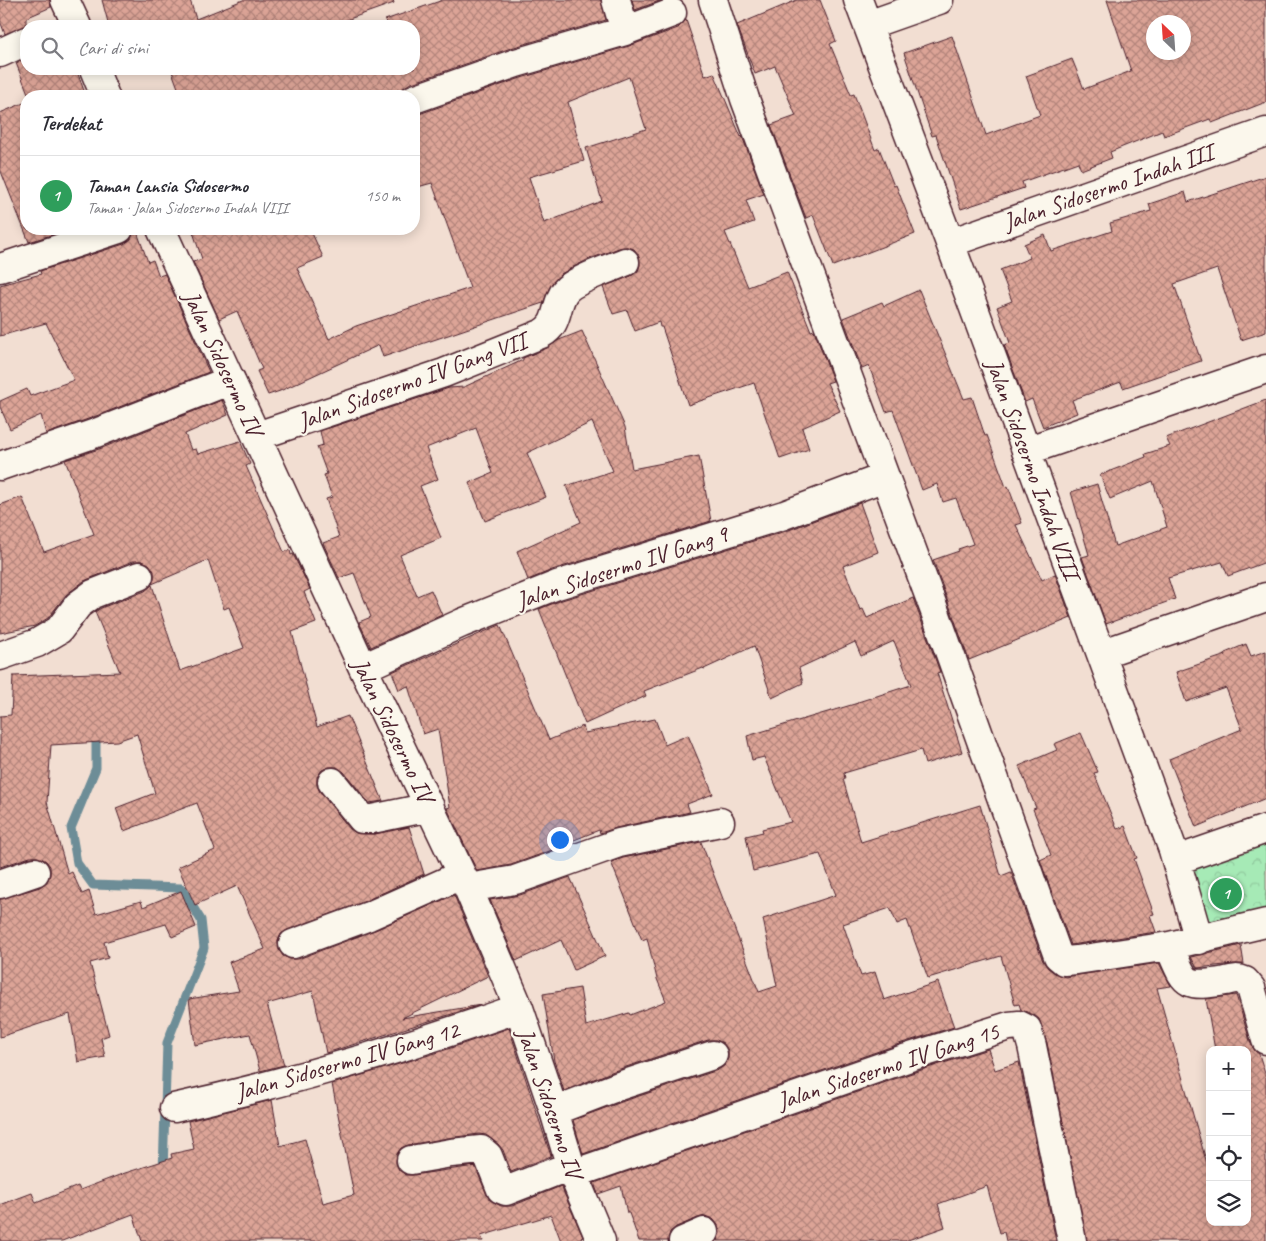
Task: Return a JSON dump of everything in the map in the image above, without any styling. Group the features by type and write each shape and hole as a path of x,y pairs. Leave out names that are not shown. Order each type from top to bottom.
{"street":[{"path":"616,0 625,31"},
{"path":"712,0 748,108 886,477 1058,956 1062,960 1068,961 1169,946 1266,923"},
{"name":"Jalan Sidosermo Indah VIII","path":"858,0 950,243 1176,860 1199,940"},
{"path":"868,26 939,0"},
{"path":"420,98 516,63 625,31 672,13"},
{"path":"0,53 20,44"},
{"path":"96,75 103,90"},
{"name":"Jalan Sidosermo Indah III","path":"950,243 1266,132"},
{"path":"0,268 102,235"},
{"name":"Jalan Sidosermo IV","path":"164,235 363,668 465,881 518,1008 554,1111 572,1170 601,1241"},
{"name":"Jalan Sidosermo IV Gang VII","path":"257,436 444,373 541,334 553,323 561,298 569,287 625,262"},
{"path":"1026,452 1266,369"},
{"path":"0,466 96,433 231,380"},
{"name":"Jalan Sidosermo IV Gang 9","path":"363,668 462,623 556,586 784,515 886,477"},
{"path":"0,656 37,643 59,630 78,605 93,594 139,576"},
{"path":"1101,654 1266,596"},
{"path":"332,782 362,819 385,817 430,808"},
{"path":"293,944 465,881 516,880 626,842 720,822"},
{"path":"1176,860 1266,828"},
{"path":"0,884 35,872"},
{"path":"1169,946 1182,975 1191,983 1203,984 1240,979 1248,984 1266,1040"},
{"name":"Jalan Sidosermo IV Gang 12","path":"174,1108 254,1090 401,1049 518,1008"},
{"name":"Jalan Sidosermo IV Gang 15","path":"411,1160 450,1152 480,1150 488,1156 501,1189 506,1191 907,1058 1008,1026 1019,1025 1027,1029 1032,1046 1072,1241"},
{"path":"554,1111 619,1086 713,1054"}],"green space":[{"path":"1266,840 1266,932 1195,928 1177,860"}],"building":[{"path":"0,0 50,0 51,7 26,18 26,20 20,20 20,28 5,34 0,21"},
{"path":"102,0 190,0 196,19 243,0 393,0 394,3 346,20 107,20"},
{"path":"443,0 601,0 606,20 511,48 409,84 401,90 179,90 173,75 420,75 420,20 385,20"},
{"path":"632,0 662,0 635,10"},
{"path":"797,0 820,0 836,41 830,44 851,95 854,94 875,150 879,148 894,186 896,185 915,234 833,266 813,215 806,218 771,125 796,116 775,66 755,74 737,25"},
{"path":"1107,0 1266,0 1266,102 1212,123 1210,119 1164,136 1162,131 1110,152 1112,158 1081,170 1078,162 1022,182 1024,188 961,209 936,135 932,136 904,53 952,36 986,135 1040,115 1026,76 1072,59 1084,89 1131,71"},
{"path":"686,20 705,76 714,73 742,136 764,194 746,200 754,222 725,232 748,287 787,272 811,331 814,330 833,381 827,383 840,411 802,428 809,449 780,459 754,383 688,405 659,322 635,331 627,310 613,314 603,287 631,276 638,271 640,265 639,256 634,249 627,247 619,248 587,260 561,274 552,283 543,303 383,357 379,345 268,395 257,371 262,369 237,311 219,319 193,262 202,259 194,235 313,235 323,257 297,268 329,339 356,326 470,288 432,183 420,186 420,114 521,78 629,46 678,28","holes":["629,77 646,129 586,148 602,201 544,223 529,177 584,161 568,102"]},
{"path":"20,61 20,73 16,63"},
{"path":"21,75 78,75 84,90 27,90"},
{"path":"20,105 20,219 0,169 0,113"},
{"path":"1266,176 1266,332 1241,340 1217,269 1174,284 1201,361 1123,388 1121,382 1072,400 1077,413 1043,427 1032,399 1025,402 1004,345 1010,343 997,307 1012,301 1000,270 1030,258 1024,244 1045,235 1051,251 1112,231 1110,223 1151,211 1149,204 1185,192 1188,202"},
{"path":"26,235 51,235 29,242"},
{"path":"132,235 138,235 148,262 153,260 159,276 165,274 209,372 46,434 41,415 10,429 0,407 0,401 27,389 30,396 74,380 46,323 0,336 0,285 41,274 40,271 124,244 131,239"},
{"path":"919,290 964,399 972,397 985,436 987,435 1006,487 1008,486 1022,523 1016,525 1042,580 1055,574 1071,618 969,660 933,560 973,544 956,498 943,502 937,484 922,490 893,410 886,412 869,366 862,369 843,318 882,302 884,306"},
{"path":"582,331 625,427 632,469 699,456 711,521 552,570 528,580 517,551 581,522 566,486 613,471 592,422 527,453 546,497 485,521 469,483 493,473 476,428 426,448 438,479 420,486 441,538 400,555 417,596 431,590 442,615 371,647 359,622 371,617 354,573 339,578 323,543 339,537 326,499 332,497 324,475 327,474 317,447 323,445 320,431 449,388 464,387 523,360 523,358 547,348 559,340"},
{"path":"222,400 228,415 185,434 191,450 196,449 198,454 240,441 250,464 246,466 284,552 290,550 291,555 293,554 310,589 304,592 316,623 292,632 317,727 348,716 383,801 369,803 344,772 337,767 329,767 322,770 317,777 317,785 320,792 350,829 356,833 375,834 409,827 424,874 363,902 287,930 281,934 278,941 279,950 283,956 290,959 298,959 375,930 454,895 488,976 402,1018 481,1005 326,1053 313,991 267,1004 284,1065 260,1071 250,1034 195,1045 189,999 239,991 229,962 265,949 237,886 195,905 178,867 215,850 197,803 124,831 116,808 155,793 137,734 117,741 51,745 47,802 68,874 72,872 82,894 89,891 96,914 141,901 143,907 181,891 196,927 172,937 166,924 104,942 108,958 90,963 109,1035 101,1038 105,1057 78,1062 70,1014 0,1037 0,899 40,887 47,882 50,875 50,866 46,861 38,857 30,857 0,867 0,716 11,715 13,676 120,672 95,612 145,591 152,585 180,671 244,648 229,607 224,609 208,560 152,584 154,571 149,564 142,561 133,561 84,581 66,595 48,618 35,626 0,633 0,505 22,497 44,552 94,534 65,460 102,448"},
{"path":"1266,400 1266,562 1228,576 1222,562 1168,578 1175,599 1106,624 1082,557 1089,555 1071,492 1097,484 1115,546 1167,527 1153,481 1110,499 1100,475 1146,457 1145,454 1170,446 1166,438"},
{"path":"860,503 878,552 843,566 860,610 863,609 867,618 913,598 940,672 937,673 962,752 925,764 921,750 844,773 845,779 843,779 861,842 980,805 1001,876 1011,872 1043,961 1048,968 1065,977 1159,963 1171,986 1157,988 1206,1160 1206,1226 1251,1226 1251,1046 1214,1046 1206,999 1236,995 1251,1044 1259,1054 1266,1077 1266,1241 1087,1241 1047,1043 1039,1019 1021,1010 1019,1004 1015,1005 1001,956 928,978 907,920 897,924 890,908 843,924 861,976 875,972 884,1000 938,982 954,1027 902,1043 583,1154 573,1120 718,1070 725,1065 728,1058 728,1050 723,1043 716,1040 708,1040 614,1071 564,1091 554,1061 543,994 580,988 586,1026 629,1013 630,1015 666,1001 657,979 647,938 642,940 611,862 701,842 759,992 777,986 763,919 836,895 820,854 753,871 746,836 763,832 762,829 791,822 764,757 752,760 747,736 911,685 894,641 861,656 855,642 799,668 803,683 772,698 754,646 704,669 644,691 646,696 585,724 539,609 562,600 789,530"},
{"path":"500,625 549,740 583,726 585,733 655,719 665,745 688,735 713,794 687,804 690,812 600,833 599,830 558,848 511,865 477,871 447,808 450,807 438,729 423,734 408,686 399,690 392,672"},
{"path":"1246,644 1251,656 1266,651 1266,798 1196,827 1169,759 1242,729 1226,688 1186,702 1176,672 1226,655 1225,653"},
{"path":"1081,733 1098,772 1094,773 1117,829 1125,826 1137,858 1134,859 1154,914 1150,915 1156,932 1071,945 1040,860 1051,855 1033,809 1036,808 1019,766 1057,750 1054,744"},
{"path":"570,877 605,956 574,970 561,940 516,961 490,900 520,895"},
{"path":"1241,945 1244,964 1197,968 1191,957"},
{"path":"509,1028 551,1156 511,1172 503,1150 498,1144 486,1135 479,1134 408,1145 401,1148 397,1154 396,1163 399,1170 406,1175 475,1166 490,1200 501,1206 512,1206 561,1186 583,1237 573,1241 561,1241 551,1215 481,1236 483,1241 142,1241 133,1214 62,1241 0,1241 0,1205 32,1193 36,1203 78,1186 80,1190 172,1158 171,1154 194,1149 188,1121 272,1100 280,1146 305,1139 323,1203 354,1195 332,1084 439,1052"},
{"path":"988,1049 995,1070 1019,1062 1056,1241 1006,1241 1004,1232 1000,1233 987,1186 938,1204 945,1227 905,1241 717,1241 720,1233 718,1225 713,1219 705,1216 676,1227 670,1232 668,1241 639,1241 629,1213 627,1213 621,1186 598,1194 594,1183 912,1073"}],"waterway":[{"path":"96,732 96,768 71,828 77,863 93,885 181,888 201,920 204,948 167,1043 163,1172"}],"place":[{"name":"Taman Lansia Sidosermo","path":"1226,894"}]}
